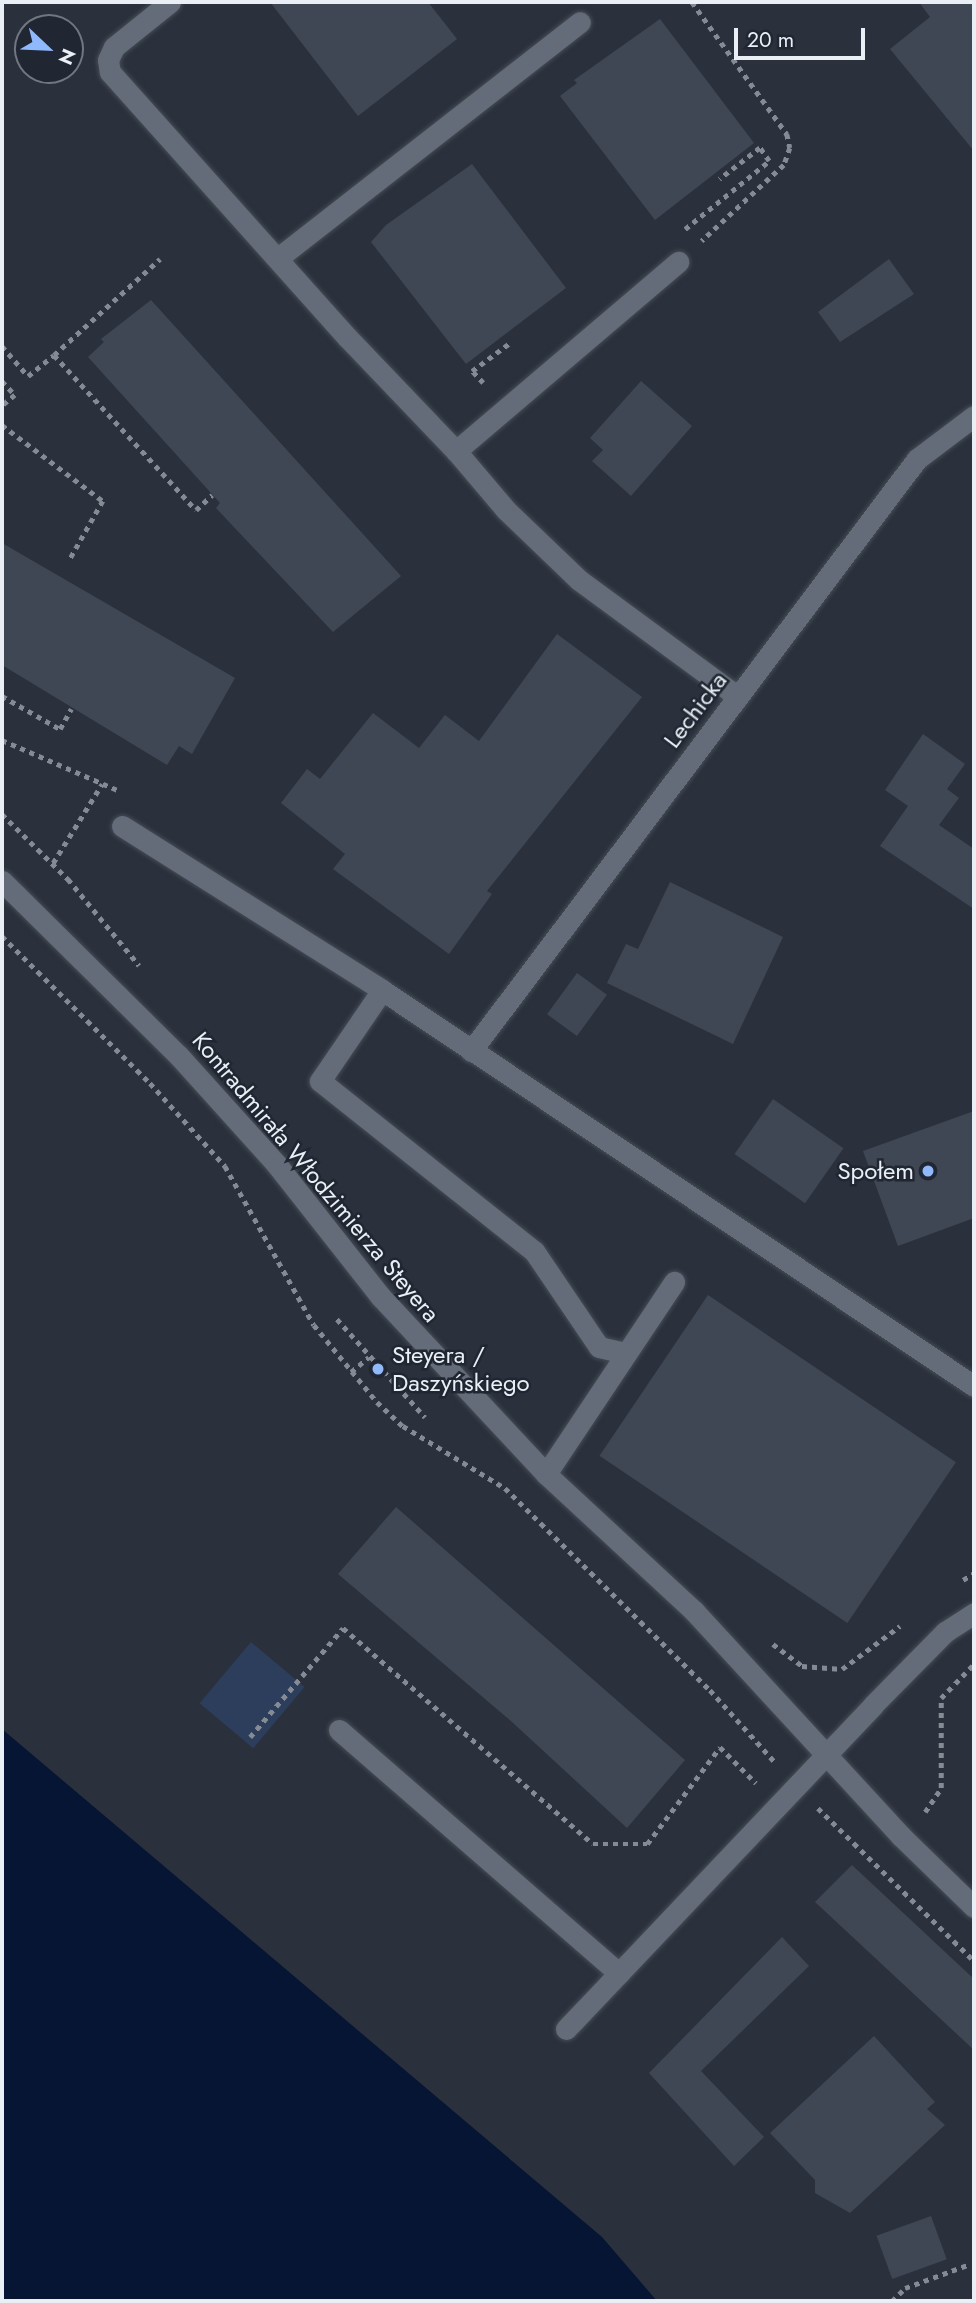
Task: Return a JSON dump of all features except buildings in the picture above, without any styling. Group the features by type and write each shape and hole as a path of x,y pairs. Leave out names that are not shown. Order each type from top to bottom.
{"street":[{"path":"170,2 114,47 108,60 110,72 456,451 506,510 579,580 738,697"},
{"path":"278,258 580,22"},
{"path":"456,451 678,262"},
{"name":"Lechicka","path":"471,1051 917,459 974,416"},
{"path":"122,826 382,990 974,1385"},
{"name":"Kontradmirała Włodzimierza Steyera","path":"2,881 179,1056 277,1165 381,1297 546,1475 694,1611 828,1753 901,1836 974,1908"},
{"path":"382,990 320,1081 534,1251 599,1347 625,1353"},
{"path":"546,1475 674,1282"},
{"path":"566,2029 945,1632 974,1613"},
{"path":"339,1730 619,1973"}],"path":[{"path":"692,2 787,134 790,148 784,165 751,199 695,246"},
{"path":"673,238 769,161 760,148 720,179"},
{"path":"2,346 28,376 160,259"},
{"path":"54,355 195,510 212,495"},
{"path":"2,381 15,395 2,406"},
{"path":"2,425 103,501 71,559"},
{"path":"2,696 60,729 71,709"},
{"path":"53,863 102,784"},
{"path":"2,936 149,1083 225,1166 314,1325 351,1372 403,1426 505,1488 710,1690 871,1865 974,1961"},
{"path":"337,1319 425,1417"},
{"path":"351,1372 369,1357"},
{"path":"952,1588 974,1573"},
{"path":"767,1639 802,1666 842,1669 910,1618"},
{"path":"250,1737 342,1628 593,1843 646,1844 720,1747 780,1807"},
{"path":"921,1817 941,1788 942,1698 974,1664"},
{"path":"892,2301 905,2288 970,2264"}],"shaded area":[{"path":"251,1642 305,1687 253,1748 200,1703"},
{"path":"2,1729 602,2237 657,2301 2,2301"}],"place":[{"name":"Społem","path":"928,1171"},
{"name":"Steyera / Daszyńskiego","path":"378,1369"}]}
